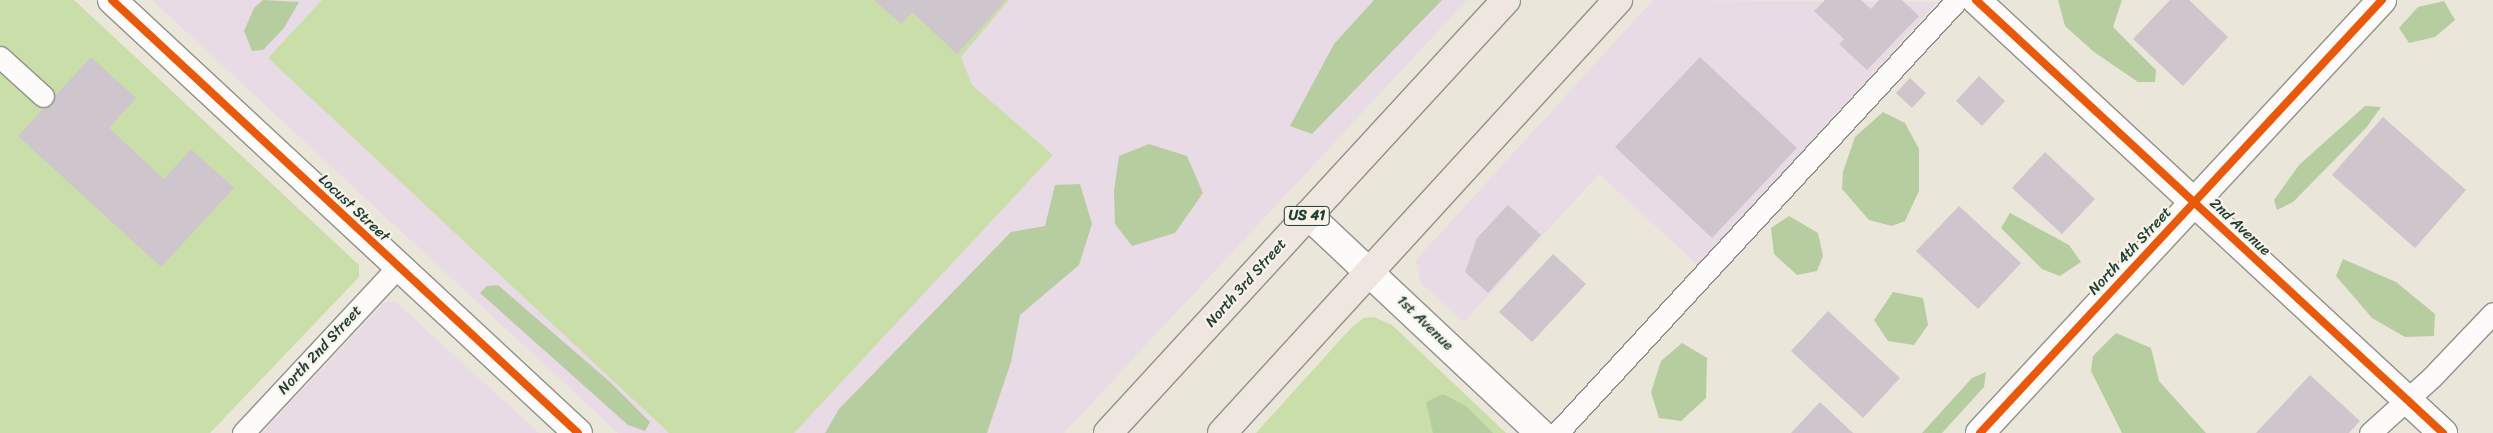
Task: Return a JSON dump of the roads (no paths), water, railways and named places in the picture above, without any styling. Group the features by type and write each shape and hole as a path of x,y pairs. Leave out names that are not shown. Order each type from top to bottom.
{"highway":[{"name":"North 3rd Street","path":"1108,433 1506,0"},
{"path":"1222,433 1618,0"}],"street":[{"name":"Locust Street","path":"112,0 398,268 578,433"},
{"name":"2nd Avenue","path":"1976,0 2442,433"},
{"name":"North 4th Street","path":"1980,433 2382,0"},
{"name":"1st Avenue","path":"1308,215 1540,433"}],"lane":[{"path":"1557,433 1957,0"},
{"path":"0,56 43,96"},
{"name":"North 2nd Street","path":"243,433 398,268"},
{"path":"2370,433 2432,377 2493,312"}]}
